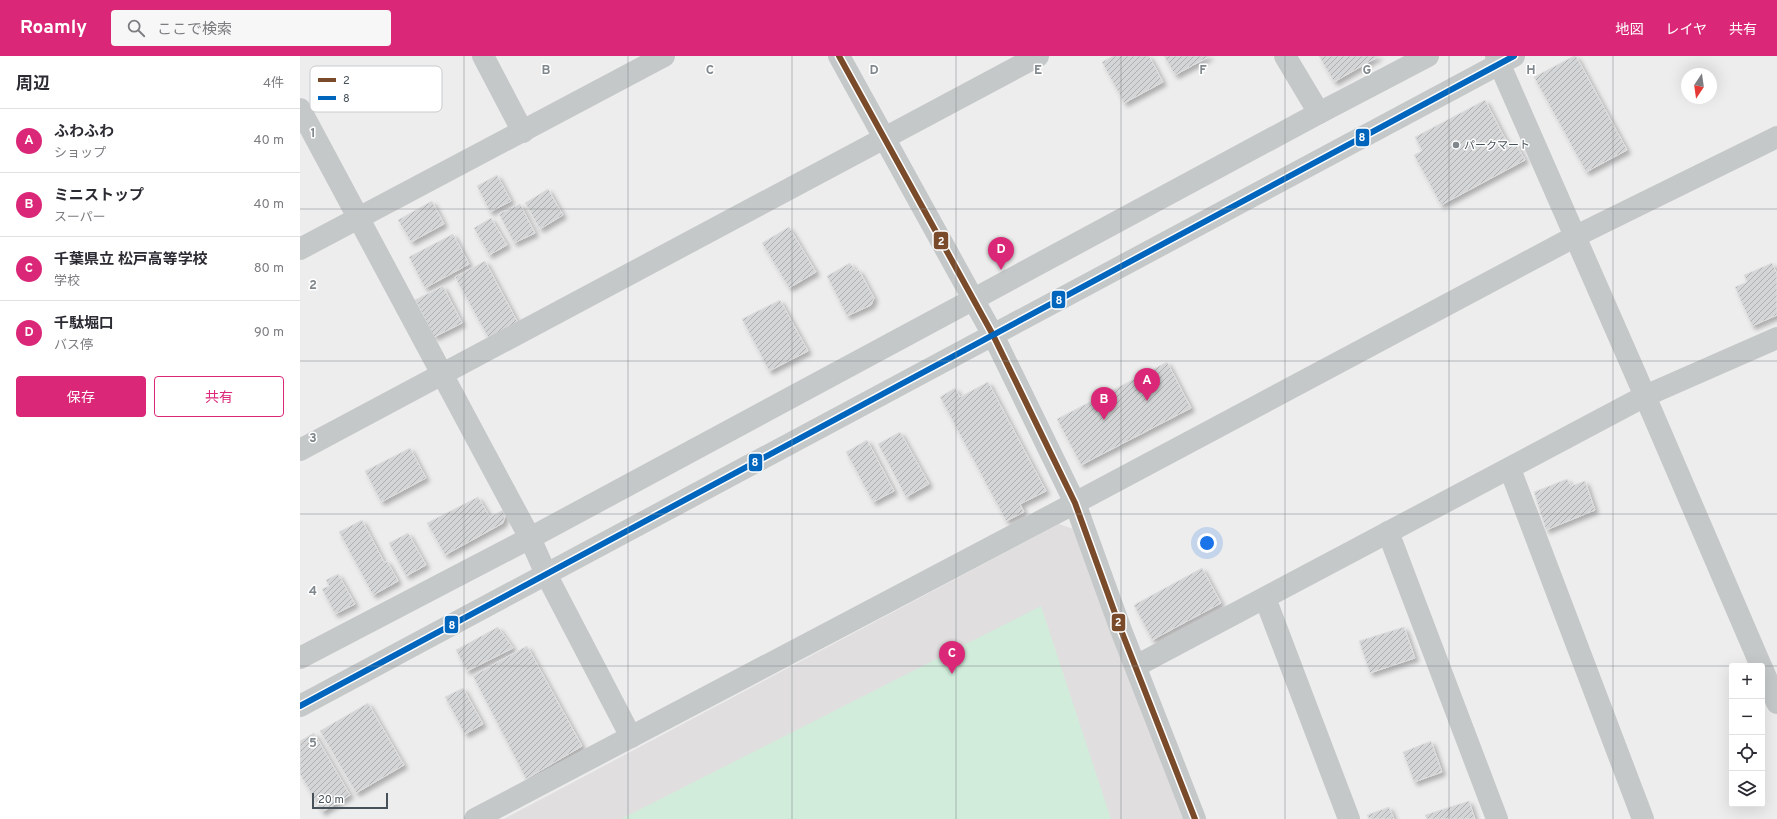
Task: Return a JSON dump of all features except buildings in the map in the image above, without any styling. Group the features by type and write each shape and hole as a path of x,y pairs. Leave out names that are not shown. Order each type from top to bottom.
{"street":[{"path":"483,56 523,132"},
{"path":"300,249 664,56"},
{"path":"840,56 993,335 1075,503 1121,630 1195,819"},
{"path":"300,450 1038,56"},
{"path":"1285,56 1319,113"},
{"path":"300,658 530,538 1319,113 1428,56"},
{"path":"300,706 993,335 1503,59 1574,237 1645,396 1760,663"},
{"path":"300,109 360,218 441,375 530,538 546,574 631,737"},
{"path":"475,819 1075,503 1574,237 1777,137"},
{"path":"1136,666 1645,396 1777,338"},
{"path":"1510,468 1643,819"},
{"path":"1388,532 1497,819"},
{"path":"1265,598 1349,819"},
{"path":"1765,674 1777,703"}],"shaded area":[{"path":"1059,524 1073,529 1184,819 504,819"}],"green space":[{"path":"1041,606 1111,819 621,819"}],"transit line":[{"name":"2","path":"839,56 993,335 1075,503 1121,630 1195,819"},
{"name":"8","path":"300,706 1514,56"}],"place":[{"name":"パークマート","path":"1456,145"},
{"name":"千駄堀口","path":"1001,270"},
{"name":"ふわふわ","path":"1147,401"},
{"name":"ミニストップ","path":"1104,420"},
{"name":"千葉県立 松戸高等学校","path":"952,674"}]}
